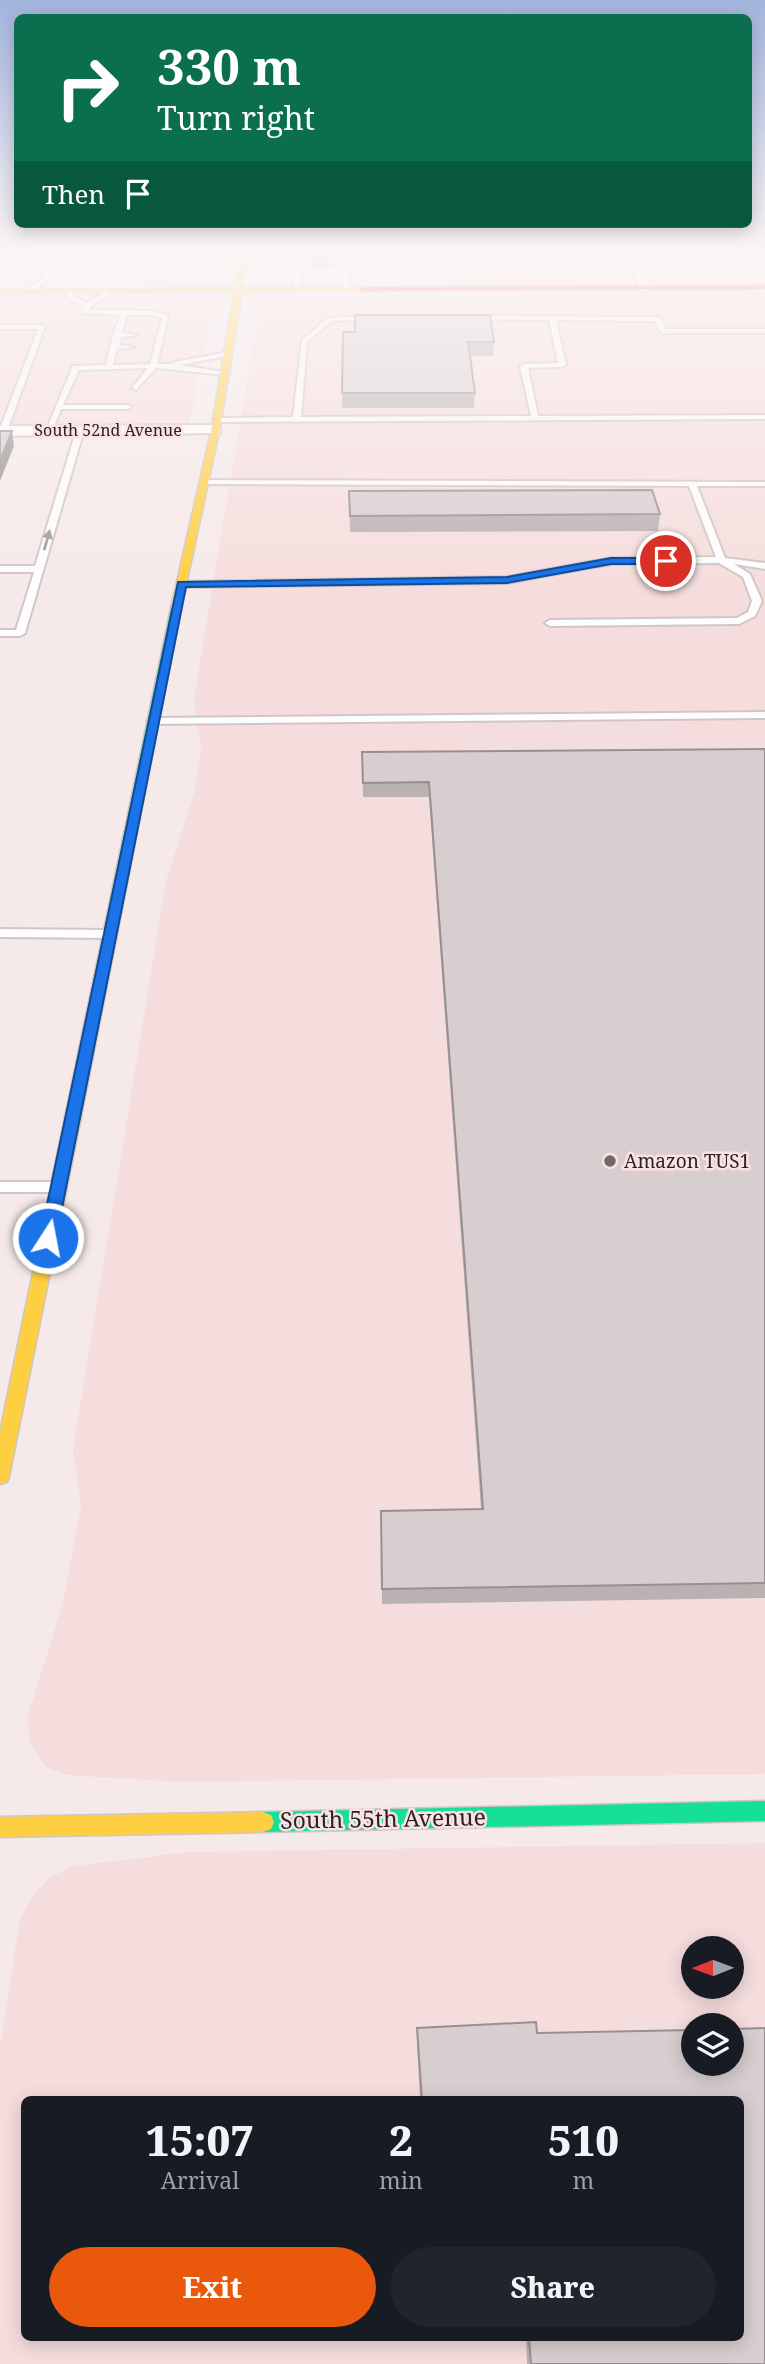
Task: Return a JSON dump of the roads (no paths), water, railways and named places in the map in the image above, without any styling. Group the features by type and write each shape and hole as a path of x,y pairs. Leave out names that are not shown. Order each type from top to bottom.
{"main road":[{"path":"0,1477 152,721 228,363"},
{"name":"South 55th Avenue","path":"0,1827 765,1811"}],"street":[{"name":"South 52nd Avenue","path":"1,431 119,430 216,425"}],"lane":[{"path":"1,431 28,363"},
{"path":"119,430 135,391 153,363"},
{"path":"48,431 76,368 153,367 181,363"},
{"path":"297,419 302,363"},
{"path":"535,418 524,366 562,363"},
{"path":"167,366 226,373"},
{"path":"59,407 128,407"},
{"path":"216,425 297,419 765,417"},
{"path":"0,633 20,633 80,430"},
{"path":"204,482 765,484"},
{"path":"551,623 739,621 752,614 757,601 747,576 721,560 692,484"},
{"path":"181,584 507,580 611,561 721,560 765,566"},
{"path":"0,569 39,569"},
{"path":"152,721 765,715"},
{"path":"0,933 110,934"},
{"path":"0,1187 58,1187"}],"place":[{"name":"Amazon TUS1","path":"610,1161"}]}
